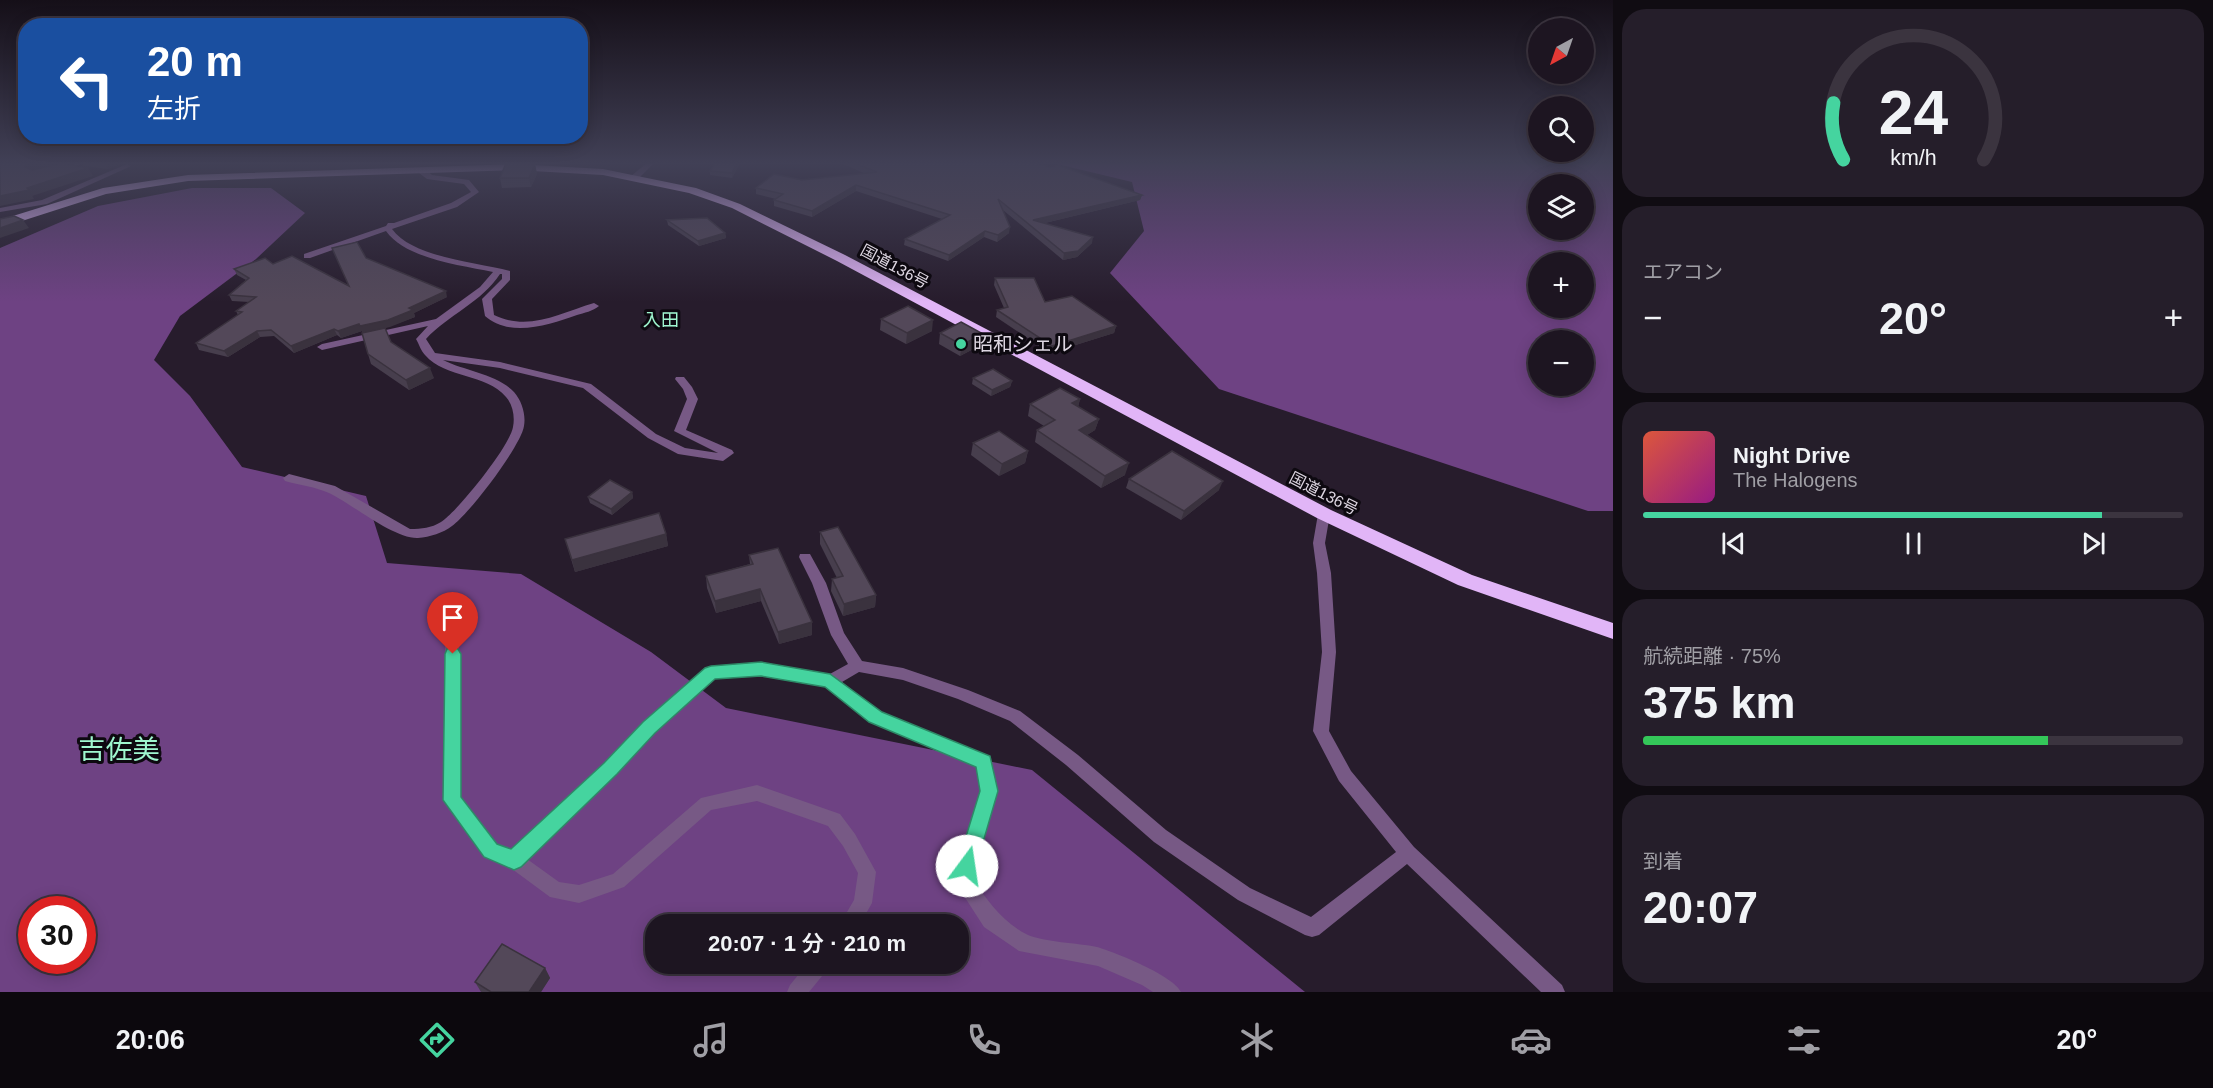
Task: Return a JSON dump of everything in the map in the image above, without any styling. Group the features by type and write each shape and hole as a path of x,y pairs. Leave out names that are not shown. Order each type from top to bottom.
{"highway":[{"name":"国道136号","path":"0,224 46,209"},
{"name":"国道136号","path":"740,209 769,221 1324,514 1465,580 1613,631"}],"street":[{"path":"307,256 440,209"},
{"path":"391,225 388,229 392,236 426,254 507,273 506,280 488,299 490,316 501,323 531,325 594,306"},
{"path":"289,478 331,489 408,533 420,534 440,530 463,509 508,454 521,424 513,395 499,386 450,368 423,348 421,339 436,322 476,294 498,270"},
{"path":"322,347 436,322"},
{"path":"432,356 500,365 587,386 652,436 682,451 723,457 728,453 680,431 694,403 691,390 680,379"},
{"path":"1324,514 1319,543 1327,608 1329,652 1321,731 1345,776 1408,853 1555,992"},
{"path":"805,557 819,583 838,635 857,666"},
{"path":"452,637 452,800 490,850 514,860 556,891 579,894 618,881 707,803 758,793 834,820 849,840 867,872 863,903 856,914"},
{"path":"830,681 857,666 903,674 1015,716 1072,760 1160,836 1244,894 1312,928 1408,853"},
{"path":"514,860 611,768 649,728 711,673 761,669 830,681 875,717 984,762 989,791 970,849 964,882 991,920 1026,944 1098,957 1149,978 1171,992"},
{"path":"797,992 811,974"}],"shaded area":[{"path":"90,209 300,209 305,213 256,259 180,316 154,360 190,396 242,467 366,496 387,563 521,574 651,652 726,708 1032,770 1305,992 0,992 0,248"},
{"path":"1139,209 1528,209 1528,240 1594,240 1594,209 1613,209 1613,511 1588,511 1219,389 1110,273 1144,231"}],"building":[{"path":"932,209 1002,209 1010,227 998,235 985,231 949,255 905,239 950,215"},
{"path":"1011,209 1080,209 1033,220 1093,237 1078,251 1064,253"},
{"path":"14,216 23,220 0,228 0,219"},
{"path":"707,218 725,233 698,241 667,220"},
{"path":"357,242 366,258 446,291 409,308 413,310 388,320 360,326 359,324 338,331 334,329 291,346 271,330 257,331 224,351 196,343 242,312 236,311 256,297 229,295 249,278 234,269 265,258 273,264 292,256 349,286 332,248"},
{"path":"995,278 1034,278 1045,302 1072,296 1116,326 1052,346 997,310 1008,307"},
{"path":"908,306 933,320 907,333 881,319"},
{"path":"961,322 983,334 962,345 940,333"},
{"path":"385,328 391,342 430,368 406,380 368,354 362,333"},
{"path":"993,369 1012,381 992,390 973,378"},
{"path":"1060,388 1080,399 1072,403 1099,419 1079,430 1129,463 1105,476 1037,430 1055,420 1030,404"},
{"path":"999,431 1028,451 1002,464 973,443"},
{"path":"1172,451 1223,481 1184,511 1129,479"},
{"path":"610,480 632,492 611,509 588,497"},
{"path":"659,513 666,534 572,560 565,539"},
{"path":"838,527 876,595 844,604 832,579 843,576 820,532"},
{"path":"778,548 812,622 778,632 760,589 715,601 706,576 753,564 749,555"},
{"path":"502,944 545,968 529,992 491,992 475,982"}],"place":[{"name":"昭和シェル","path":"961,344"}],"district":[{"name":"入田","path":"661,320"},
{"name":"吉佐美","path":"119,750"}],"route":[{"path":"453,654 452,800 490,850 514,860 611,768 649,728 711,673 761,669 830,681 875,717 984,762 989,791 970,849 967,866"}]}
